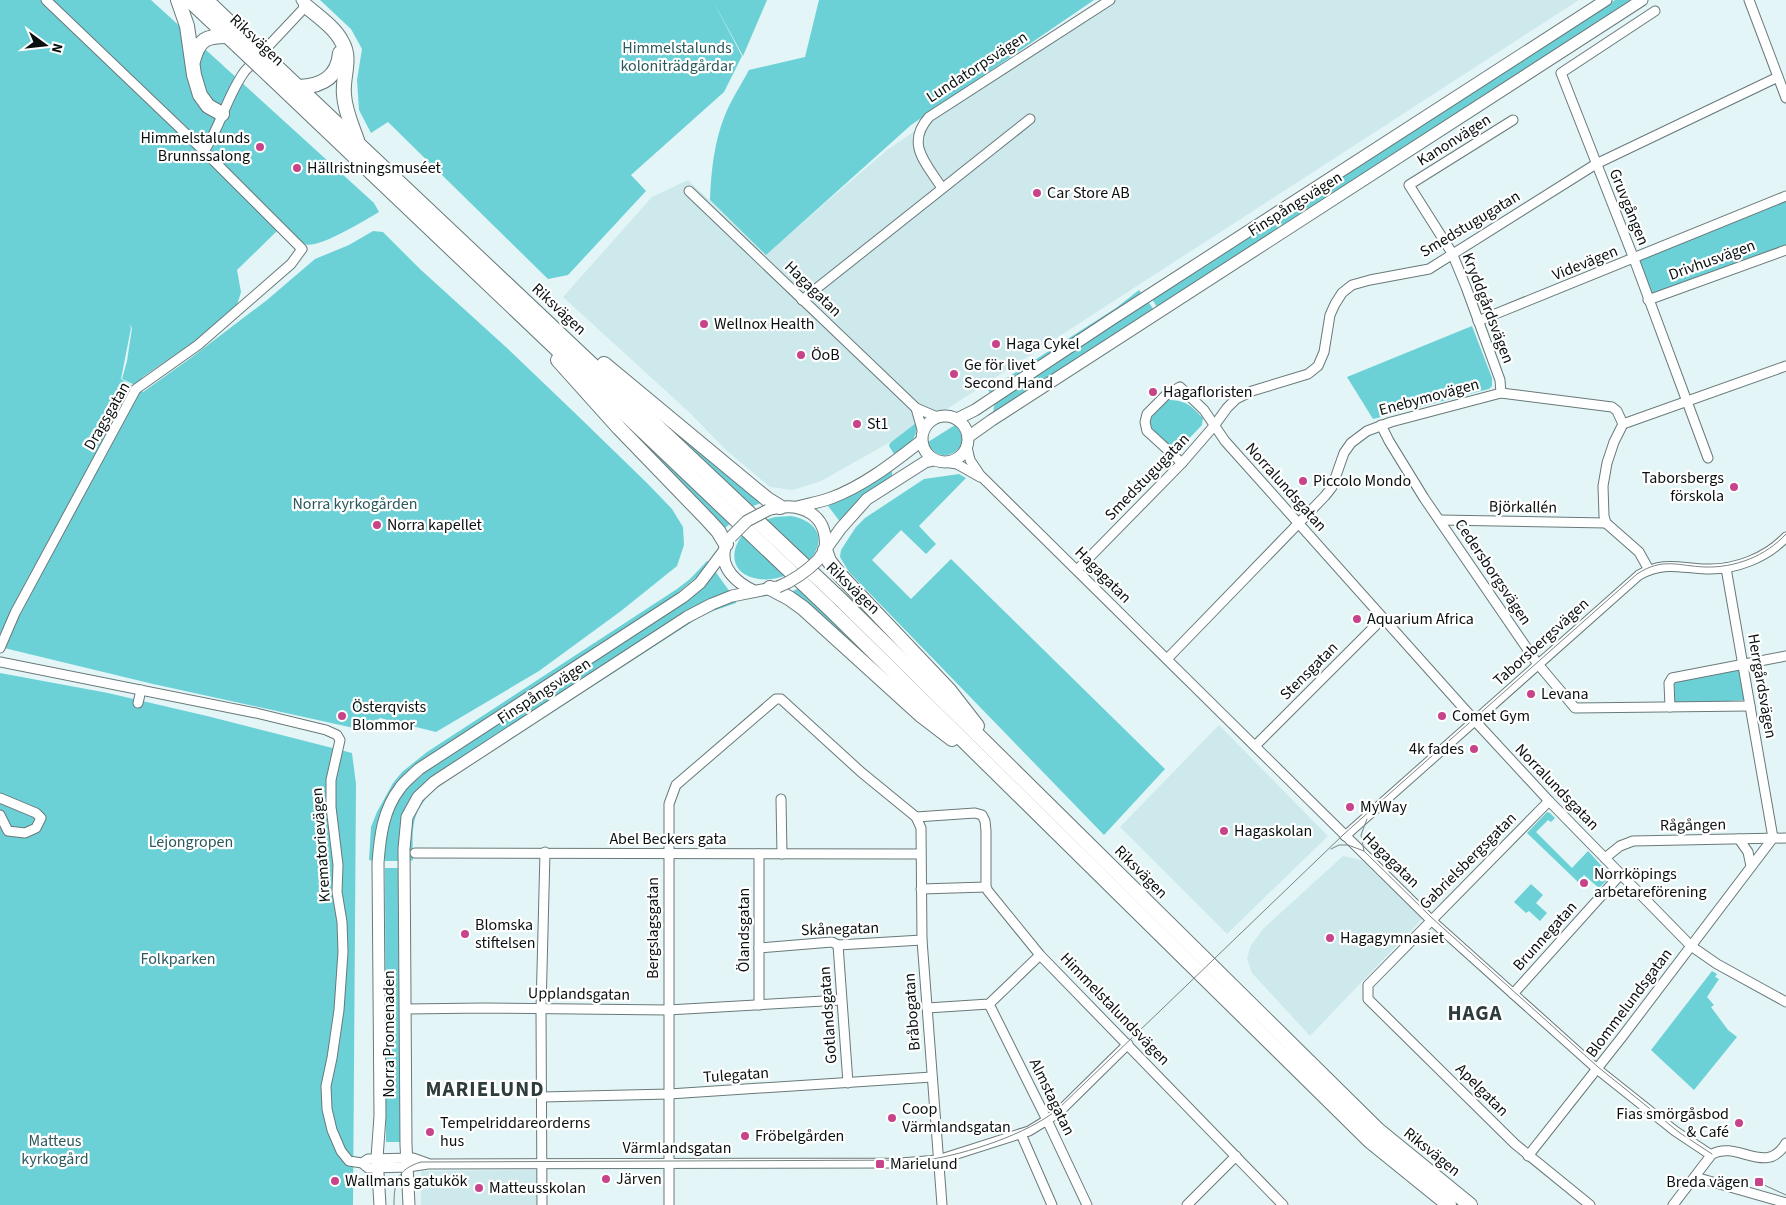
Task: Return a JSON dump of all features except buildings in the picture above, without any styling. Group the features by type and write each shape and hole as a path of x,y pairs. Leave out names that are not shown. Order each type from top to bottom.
{"highway":[{"path":"178,0 187,26 196,86 204,102 222,114"},
{"name":"Riksvägen","path":"189,0 227,36 242,42"},
{"name":"Riksvägen","path":"206,0 242,42 514,308 703,487 989,765 1370,1141 1449,1205"},
{"path":"304,3 341,40 347,56 343,88 344,98 358,143"},
{"path":"299,87 319,85 331,77 337,68 340,51 336,33"},
{"path":"193,64 202,42 210,37 227,36"},
{"name":"Riksvägen","path":"276,74 299,87 841,600 1378,1130 1470,1205"},
{"path":"504,282 767,499 774,508"},
{"path":"514,308 606,414 708,520 727,544"},
{"path":"822,555 829,560 840,575 949,690 1003,761"},
{"path":"774,587 803,608 922,716 989,765"}],"main road":[{"name":"Finspångsvägen","path":"957,419 975,410 1606,0"},
{"name":"Finspångsvägen","path":"967,442 992,420 1641,0"},
{"path":"950,415 957,419 968,432 967,442 962,454 956,460 925,462 867,500 841,528 822,555 805,573 791,582 754,591 742,585 731,576 726,565 727,544 747,521 774,508 797,507 831,498 854,488 895,461 922,437 929,420 950,415"},
{"path":"922,437 929,456 939,461"},
{"path":"797,507 811,513 825,531 826,539 822,555"},
{"name":"Finspångsvägen","path":"379,851 385,814 400,788 420,769 683,597 700,582 727,544"},
{"name":"Finspångsvägen","path":"403,863 407,817 418,797 434,782 687,617 732,596 754,591"},
{"name":"Norra Promenaden","path":"379,851 380,1205"},
{"name":"Norra Promenaden","path":"403,863 409,1205"}],"street":[{"path":"46,0 204,151 214,134 233,90 245,70 304,3"},
{"name":"Lundatorpsvägen","path":"942,188 919,150 917,141 918,132 929,116 1110,0"},
{"path":"1750,0 1786,98"},
{"name":"Gruvgången","path":"1655,11 1561,73 1634,259 1708,458"},
{"name":"Smedstugugatan","path":"1077,570 1182,463 1236,399 1252,391 1308,374 1318,366 1324,352 1330,315 1342,293 1352,285 1429,269 1596,164 1778,77"},
{"path":"802,300 1030,119"},
{"name":"Kanonvägen","path":"1410,185 1513,120"},
{"name":"Dragsgatan","path":"0,648 8,627 136,389 198,345 291,264 302,249 204,151"},
{"name":"Kryddgårdsvägen","path":"1410,185 1452,253 1500,380 1501,392"},
{"name":"Hagagatan","path":"689,191 916,408 937,417"},
{"name":"Videvägen","path":"1478,321 1786,196"},
{"name":"Drivhusvägen","path":"1648,300 1786,250"},
{"path":"1649,570 1639,552 1606,523 1602,500 1606,469 1612,447 1623,424 1786,366"},
{"name":"Norralundsgatan","path":"1182,463 1147,430 1145,422 1147,414 1166,394 1180,387 1204,410 1225,441 1475,721 1620,875 1691,946 1717,964 1786,1002"},
{"name":"Enebymovägen","path":"1167,660 1332,487 1344,453 1351,443 1367,431 1381,425 1501,392 1612,407 1617,410 1623,424"},
{"path":"916,408 922,437"},
{"name":"Cedersborgsvägen","path":"1381,425 1389,442 1440,520 1538,665 1575,708 1750,706"},
{"name":"Hagagatan","path":"967,442 970,460 985,479 1431,920 1597,1069 1675,1131 1710,1155"},
{"name":"Hagagatan","path":"939,461 957,464 985,479"},
{"name":"Björkallén","path":"1440,520 1606,523"},
{"name":"Taborsbergsvägen","path":"1345,836 1633,580 1649,570 1669,566 1706,569 1726,568 1750,561 1762,555 1786,537"},
{"name":"Herrgårdsvägen","path":"1726,568 1773,838"},
{"name":"Stensgatan","path":"1255,746 1383,618"},
{"path":"1670,707 1669,683 1672,678 1786,656"},
{"name":"Krematorievägen","path":"0,662 256,713 326,730 337,735 340,740 331,780 331,807 338,865 343,960 336,1033 326,1086 327,1110 332,1130 341,1151 350,1161 362,1163 368,1159 380,1163"},
{"path":"138,703 141,690"},
{"name":"Bergslagsgatan","path":"669,1205 668,854 669,804 676,785 776,699 781,699 861,772 916,817"},
{"path":"0,798 36,813 41,818 36,828 25,833 8,831 0,815"},
{"path":"781,799 782,854"},
{"name":"Gabrielsbergsgatan","path":"1368,985 1549,801"},
{"path":"916,817 975,813 982,816 985,821 986,888 921,889"},
{"name":"Bråbogatan","path":"916,817 921,828 922,940 942,1205"},
{"name":"Blommelundsgatan","path":"1528,1156 1597,1069 1773,838"},
{"name":"Rågången","path":"1605,858 1620,846 1633,841 1786,838"},
{"path":"1739,839 1748,852 1751,866"},
{"name":"Abel Beckers gata","path":"415,852 920,854"},
{"path":"542,1205 542,1009 545,852"},
{"name":"Ölandsgatan","path":"758,854 759,1005"},
{"name":"Brunnegatan","path":"1513,994 1620,875"},
{"name":"Himmelstalundsvägen","path":"986,888 1040,955 1283,1205"},
{"name":"Skånegatan","path":"758,948 832,942 838,945 922,940"},
{"name":"Gotlandsgatan","path":"838,945 848,1083"},
{"path":"927,1008 990,1004 1040,955"},
{"name":"Apelgatan","path":"1368,985 1368,999 1528,1156 1590,1205"},
{"name":"Upplandsgatan","path":"406,1009 668,1010 841,1000"},
{"name":"Almstagatan","path":"990,1004 1048,1120 1087,1205"},
{"name":"Värmlandsgatan","path":"380,1163 907,1162 938,1160 1021,1134 1048,1120 1060,1111 1128,1044"},
{"name":"Tulegatan","path":"542,1097 669,1094 932,1077"},
{"path":"1021,1134 1052,1205"},
{"path":"1673,1205 1710,1155 1718,1150 1766,1158 1782,1157 1786,1143"},
{"path":"1186,1205 1236,1156"},
{"path":"1695,1177 1786,1203"}],"shaded area":[{"path":"1115,0 1579,0 933,418 821,481 793,490 770,487 726,450 690,413 563,297 652,197 688,180 766,254 887,150"},
{"name":"Hagaskolan","path":"1219,725 1328,836 1227,934 1120,827"},
{"name":"Hagagymnasiet","path":"1343,856 1362,860 1422,919 1310,1036 1252,973 1247,959 1250,947 1263,929"},
{"name":"Matteusskolan","path":"537,1170 537,1205 421,1205 421,1171"}],"green space":[{"name":"Norra kyrkogården","path":"0,0 151,0 374,203 379,212 330,239 310,245 297,241 282,226 237,270 241,292 237,305 194,342 144,376 135,385 122,379 132,328 129,324 131,328 121,379 143,392 267,300 315,259 349,245 373,231 383,232 421,270 578,416 672,509 683,527 684,545 677,566 621,611 539,671 436,732 380,718 363,730 153,684 0,647"},
{"name":"Himmelstalunds koloniträdgårdar","path":"320,0 767,0 743,56 713,1 742,56 724,92 631,175 646,191 568,275 548,279 388,122 371,133 359,110 357,80 362,49 351,29"},
{"path":"819,0 1094,0 911,125 766,255 710,200 712,168 716,146 727,109 749,70 805,57"},
{"path":"1615,0 1633,0 1157,307 1152,299"},
{"path":"1786,201 1786,246 1650,294 1638,261"},
{"path":"1139,290 1142,294 1012,378 992,395 988,390 1116,308"},
{"path":"1148,301 1153,309 993,413 995,401"},
{"path":"1472,326 1492,378 1492,386 1489,389 1373,419 1347,377"},
{"path":"595,358 763,502 751,507"},
{"path":"579,375 733,521 724,529"},
{"path":"1167,400 1187,404 1203,418 1202,425 1182,446 1168,446 1152,428 1151,419 1159,407"},
{"path":"916,423 914,438 894,454 889,446 890,443"},
{"path":"955,425 961,433 962,441 959,447 947,455 940,455 933,450 928,442"},
{"path":"892,467 892,478 856,503 845,515 841,523 828,506"},
{"path":"959,474 966,478 919,526 936,544 926,554 901,530 872,560 911,599 951,559 1165,769 1104,835 849,572 840,557 841,550 856,527 865,518 924,479"},
{"path":"791,516 808,522 817,533 819,539 818,546 808,562 765,520"},
{"path":"745,532 789,574 763,579 754,578 740,571 734,559 737,545"},
{"path":"707,561 709,562 699,575 674,596 415,765 396,786 383,808 375,833 373,861 369,860 371,827 393,783 402,772 427,752 677,589 690,579"},
{"path":"715,571 730,592 711,598 688,610 425,782 410,800 406,809 401,828 399,861 385,861 386,835 392,815 401,796 417,776"},
{"path":"801,587 941,725 789,593"},
{"path":"736,601 736,603 698,618 440,785 430,794 418,810 413,827 413,860 410,861 412,823 418,808 430,790 694,617 725,603"},
{"path":"1740,670 1745,700 1675,704 1674,680"},
{"name":"Folkparken","path":"0,673 108,693 352,753 356,784 353,1205 0,1205"},
{"path":"1547,812 1555,818 1551,822 1548,820 1536,832 1572,868 1588,851 1609,874 1608,879 1599,888 1584,875 1578,882 1527,833"},
{"path":"385,868 399,868 401,1142 386,1142"},
{"path":"1531,884 1543,895 1536,903 1547,913 1540,921 1529,911 1526,913 1514,902"},
{"path":"1712,971 1717,974 1715,977 1719,979 1707,997 1714,1005 1711,1007 1728,1030 1737,1037 1694,1090 1651,1050"}],"tram line":[{"path":"394,1205 398,1178 407,1169 421,1162 927,1160 978,1148 1014,1135 1058,1109 1344,834 1637,574 1663,564 1716,567 1739,563 1769,549 1786,534"},
{"path":"1364,851 1361,835 1367,819"},
{"path":"1331,849 1339,845 1348,845 1364,851 1432,918 1598,1067 1680,1133 1712,1154"},
{"path":"1764,1185 1786,1195"}],"place":[{"name":"Himmelstalunds Brunnssalong","path":"260,147"},
{"name":"Hällristningsmuséet","path":"297,168"},
{"name":"Car Store AB","path":"1037,193"},
{"name":"Wellnox Health","path":"704,324"},
{"name":"Haga Cykel","path":"996,344"},
{"name":"ÖoB","path":"801,355"},
{"name":"Ge för livet Second Hand","path":"954,374"},
{"name":"Hagafloristen","path":"1153,392"},
{"name":"St1","path":"857,424"},
{"name":"Piccolo Mondo","path":"1303,481"},
{"name":"Taborsbergs förskola","path":"1734,487"},
{"name":"Norra kapellet","path":"377,525"},
{"name":"Aquarium Africa","path":"1357,619"},
{"name":"Levana","path":"1531,694"},
{"name":"Österqvists Blommor","path":"342,716"},
{"name":"Comet Gym","path":"1442,716"},
{"name":"4k fades","path":"1474,749"},
{"name":"MyWay","path":"1350,807"},
{"name":"Hagaskolan","path":"1224,831"},
{"name":"Norrköpings arbetareförening","path":"1584,883"},
{"name":"Blomska stiftelsen","path":"465,934"},
{"name":"Hagagymnasiet","path":"1330,938"},
{"name":"Coop Värmlandsgatan","path":"892,1118"},
{"name":"Fias smörgåsbod & Café","path":"1739,1123"},
{"name":"Tempelriddareorderns hus","path":"430,1132"},
{"name":"Fröbelgården","path":"745,1136"},
{"name":"Marielund","path":"880,1164"},
{"name":"Järven","path":"606,1179"},
{"name":"Wallmans gatukök","path":"335,1181"},
{"name":"Breda vägen","path":"1759,1182"},
{"name":"Matteusskolan","path":"479,1188"}],"district":[{"name":"HAGA","path":"1475,1013"},
{"name":"MARIELUND","path":"485,1089"}],"park label":[{"name":"Lejongropen","path":"191,842"},
{"name":"Matteus kyrkogård","path":"55,1150"}]}
